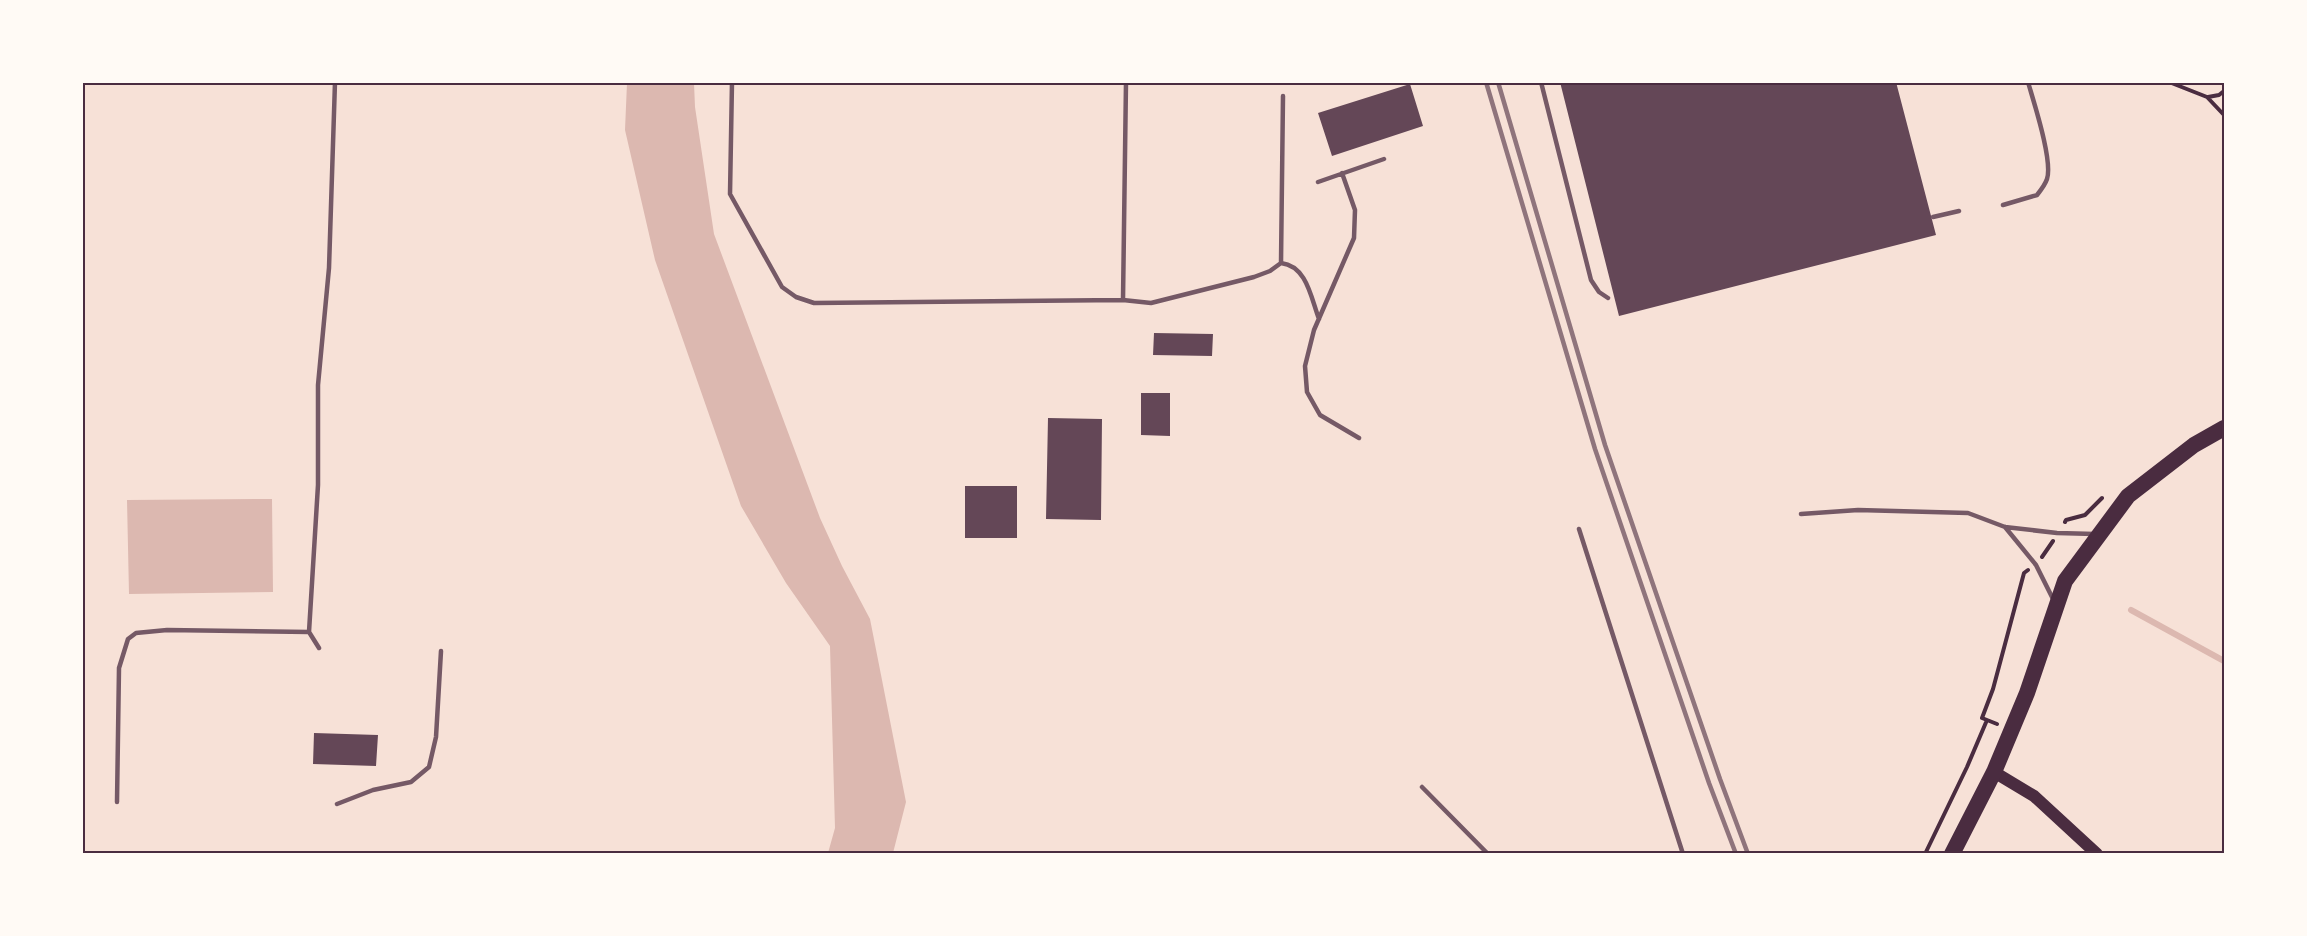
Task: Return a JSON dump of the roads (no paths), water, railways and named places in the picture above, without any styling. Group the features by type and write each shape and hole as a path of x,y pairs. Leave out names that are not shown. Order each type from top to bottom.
{"highway":[{"path":"1952,854 1994,772 2027,693 2065,581 2128,496 2194,445 2224,428"}],"main road":[{"path":"1994,772 2034,796 2097,854"}],"lane":[{"path":"320,648 309,632 318,485 318,385 329,268 335,82"},
{"path":"732,82 730,194 782,287 796,297 814,303 1123,300 1151,303 1254,277 1281,264 1291,264 1302,273 1319,319"},
{"path":"1123,300 1126,82"},
{"path":"1541,82 1591,280 1599,292 1608,298"},
{"path":"2004,205 2037,195 2048,178 2049,167 2028,82"},
{"path":"1281,264 1283,96"},
{"path":"1318,182 1384,159"},
{"path":"1342,173 1355,210 1354,238 1319,319 1305,366 1307,392 1320,416 1359,438"},
{"path":"1933,217 1959,211"},
{"path":"1801,514 1858,510 1968,513 2005,527 2057,533 2100,534"},
{"path":"2005,527 2036,565 2056,607"},
{"path":"1579,529 1683,854"},
{"path":"117,802 120,668 128,639 136,633 167,630 309,632"},
{"path":"337,804 373,790 411,782 429,767 436,737 441,651"},
{"path":"1422,787 1488,854"}],"waterway":[{"path":"2131,610 2224,661"}],"railway":[{"path":"1486,82 1595,449 1709,783 1736,854"},
{"path":"1498,82 1605,445 1748,854"}]}
